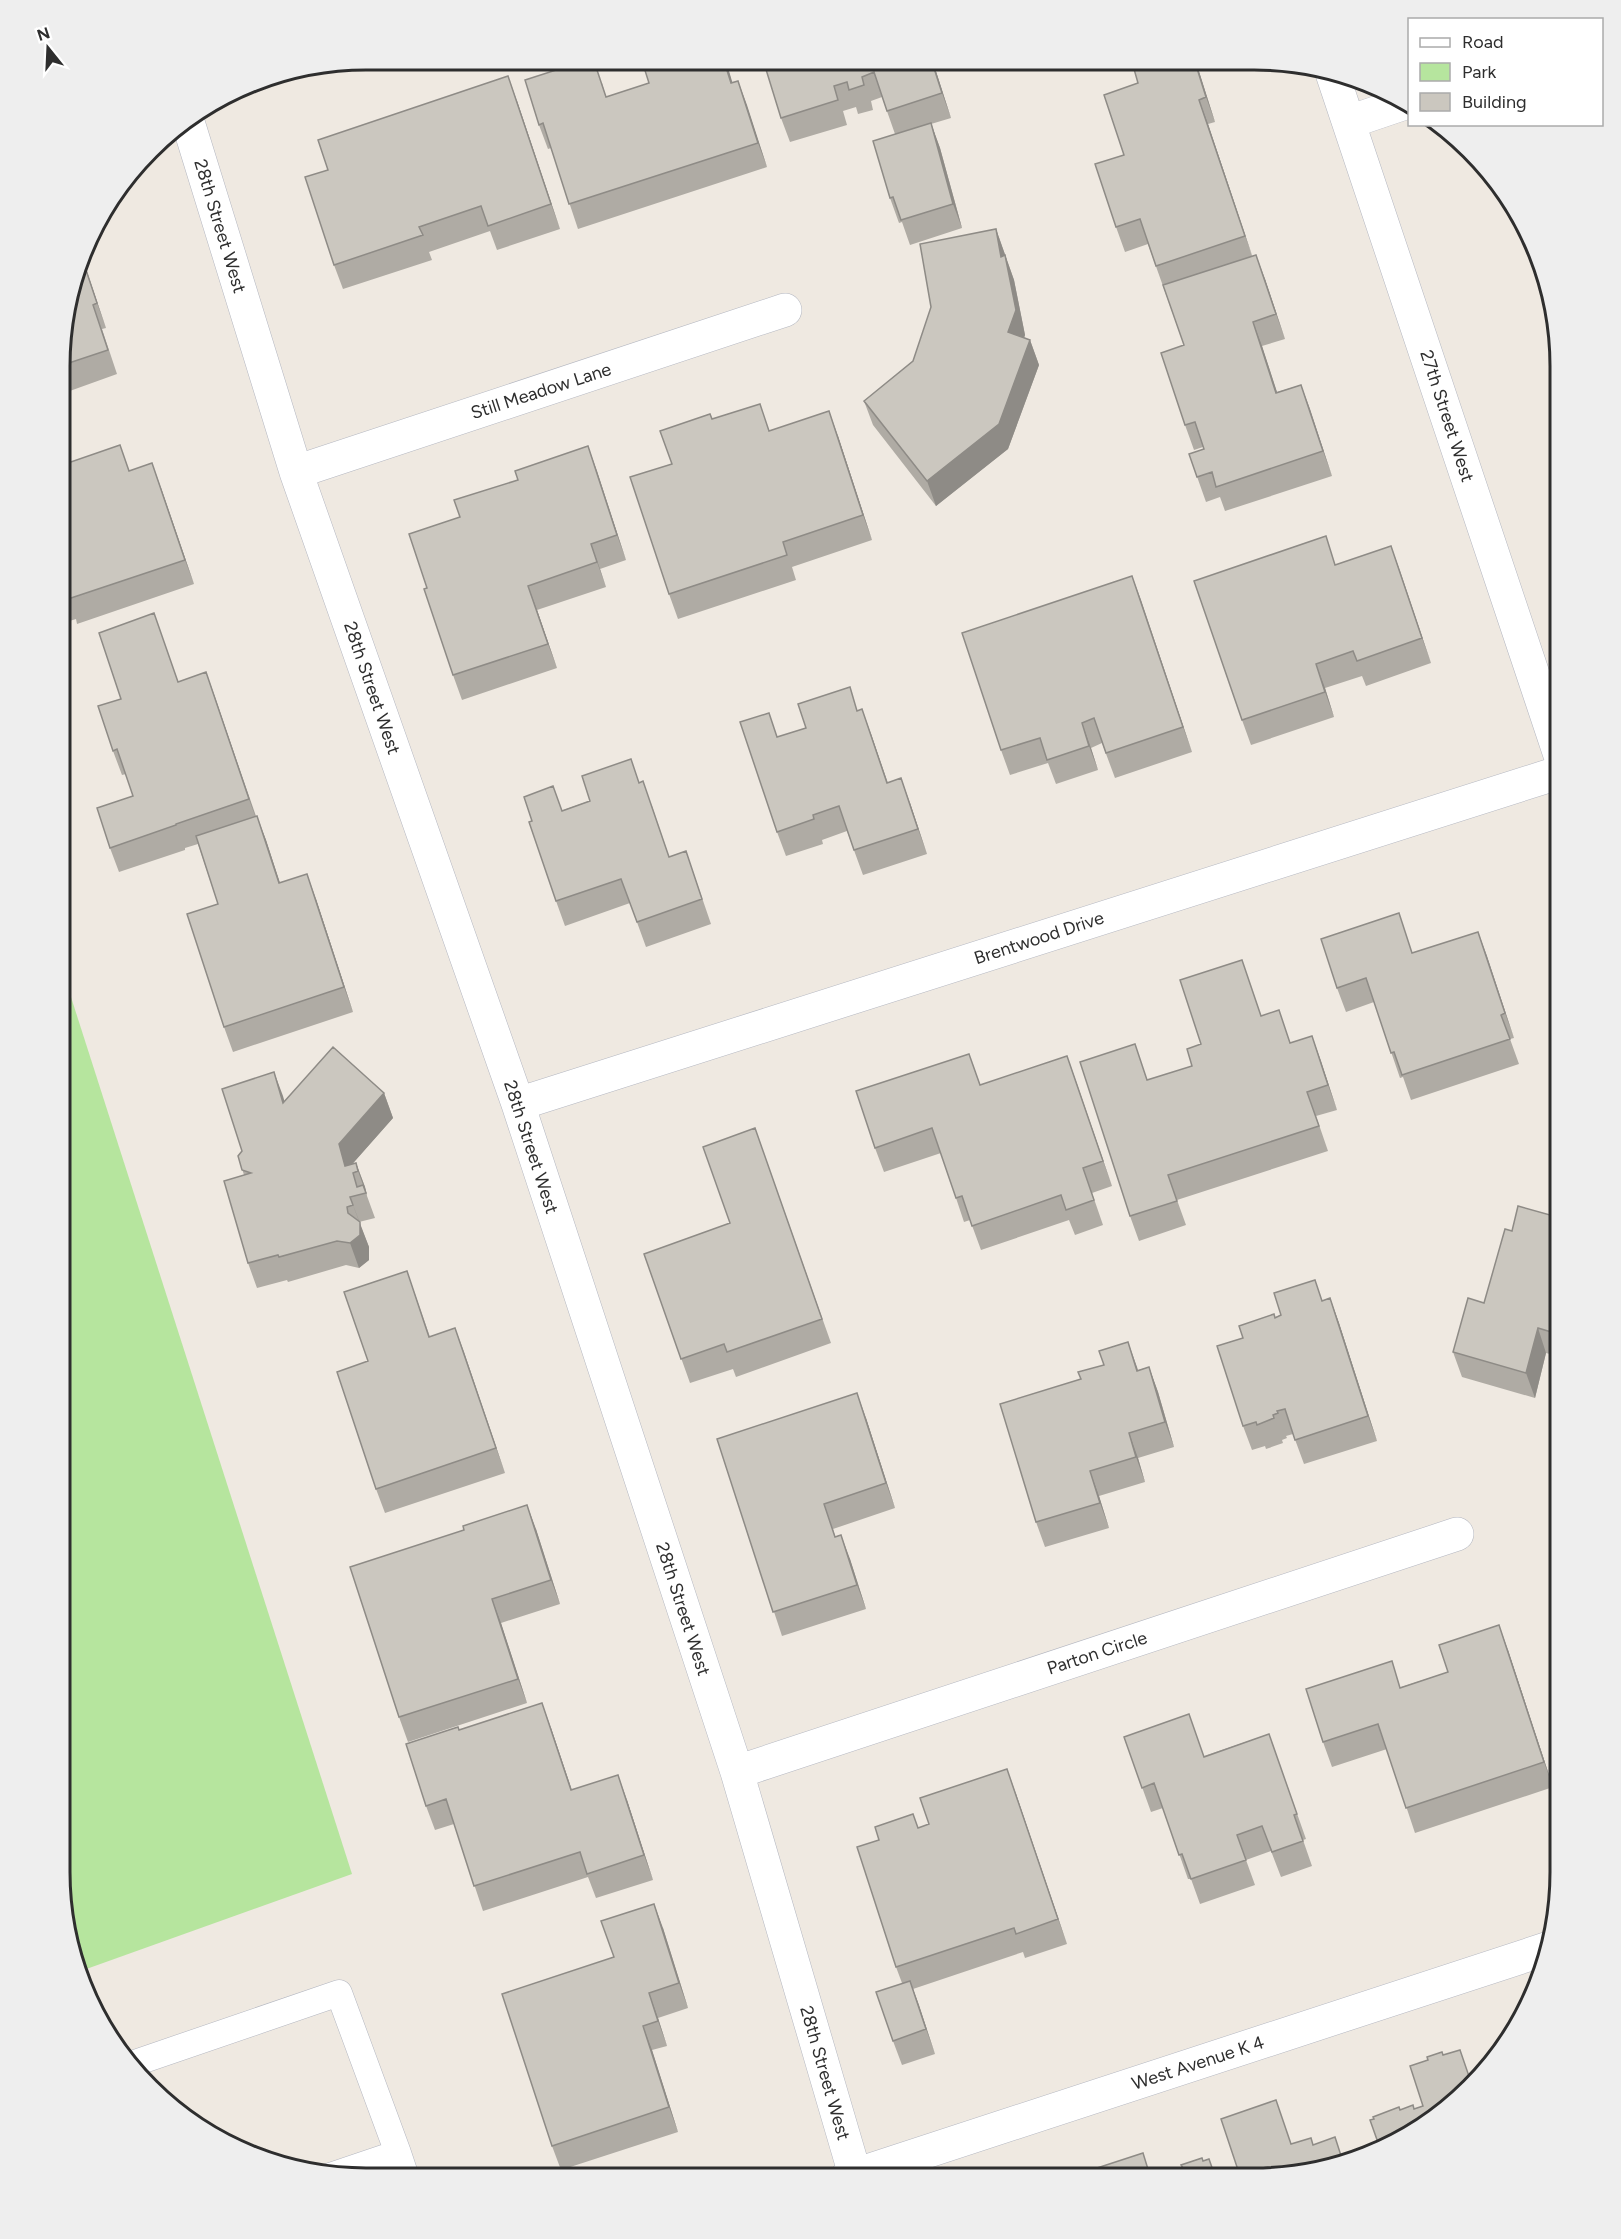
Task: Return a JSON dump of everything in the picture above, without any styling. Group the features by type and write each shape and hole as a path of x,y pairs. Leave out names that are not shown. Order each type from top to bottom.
{"street":[{"name":"27th Street West","path":"1335,82 1550,725"},
{"path":"1349,122 1396,106"},
{"name":"28th Street West","path":"190,129 296,472 518,1104 737,1772 850,2169"},
{"name":"Still Meadow Lane","path":"296,472 785,310"},
{"name":"Brentwood Drive","path":"518,1104 1550,776"},
{"name":"Parton Circle","path":"737,1772 1457,1534"},
{"name":"West Avenue K 4","path":"876,2169 1539,1951"}],"lane":[{"path":"139,2062 339,1994 402,2165 376,2169"}],"green space":[{"path":"70,994 352,1874 86,1968 76,1930 70,1873"}],"building":[{"path":"556,70 597,70 606,97 649,83 645,70 727,70 731,83 738,81 758,143 569,204 543,123 539,125 525,80"},
{"path":"766,70 935,70 942,93 887,111 874,72 862,77 864,85 849,90 847,82 834,86 838,100 781,118"},
{"path":"1134,70 1198,70 1206,97 1199,100 1245,236 1156,266 1140,219 1116,227 1095,164 1124,155 1104,95 1138,83"},
{"path":"508,76 551,204 488,226 481,206 419,227 423,235 334,265 305,177 328,170 318,140"},
{"path":"931,123 953,204 901,220 893,197 890,198 873,141"},
{"path":"996,229 1001,257 1005,255 1016,310 1008,332 1030,340 999,424 927,481 864,401 913,361 931,307 920,244"},
{"path":"1256,255 1276,314 1253,322 1276,393 1301,385 1323,451 1216,487 1212,472 1197,477 1189,454 1204,449 1195,422 1185,425 1161,353 1184,345 1163,285"},
{"path":"86,271 97,303 93,305 108,350 70,363 76,309"},
{"path":"760,404 769,431 829,411 863,515 783,542 787,555 669,594 630,477 672,464 660,431 710,414 712,419"},
{"path":"120,445 129,471 152,463 185,560 70,598 70,462"},
{"path":"588,446 617,535 591,544 597,562 528,586 548,644 453,675 424,589 427,588 409,534 460,517 454,500 518,480 515,471"},
{"path":"1326,536 1335,565 1391,546 1422,638 1357,661 1353,651 1316,664 1325,692 1242,720 1194,581"},
{"path":"1132,576 1183,727 1106,753 1094,718 1082,723 1089,746 1047,760 1040,738 1001,750 962,633"},
{"path":"154,613 178,682 206,672 249,799 110,848 97,808 133,796 117,749 113,751 98,706 121,699 99,633"},
{"path":"850,687 857,711 862,709 887,783 901,778 918,829 854,850 839,806 813,815 814,819 777,832 740,722 769,713 777,737 806,728 798,704"},
{"path":"631,759 639,783 643,781 669,857 686,851 702,899 637,922 621,879 556,901 529,822 532,821 524,797 553,786 562,811 590,801 582,776"},
{"path":"257,816 279,883 307,874 344,987 224,1027 187,914 218,904 196,836"},
{"path":"1399,913 1412,953 1478,932 1505,1013 1501,1015 1510,1039 1402,1075 1394,1052 1391,1053 1366,978 1337,988 1321,939"},
{"path":"1242,960 1261,1016 1279,1010 1290,1043 1312,1036 1328,1085 1307,1092 1319,1126 1168,1175 1177,1201 1130,1216 1080,1062 1135,1044 1147,1080 1192,1066 1187,1049 1201,1044 1180,980"},
{"path":"333,1047 384,1093 339,1144 345,1166 356,1163 358,1171 353,1173 357,1187 363,1185 366,1193 350,1197 353,1205 347,1207 348,1213 360,1222 360,1235 350,1243 337,1241 248,1263 224,1181 251,1173 242,1170 238,1156 242,1151 222,1089 274,1072 283,1103"},
{"path":"969,1054 980,1085 1067,1056 1103,1161 1083,1168 1094,1200 1066,1210 1061,1195 972,1226 962,1196 956,1198 932,1128 875,1148 856,1091"},
{"path":"755,1128 822,1319 727,1352 724,1344 681,1359 644,1254 730,1223 703,1147"},
{"path":"1518,1206 1550,1215 1550,1332 1538,1328 1526,1373 1453,1352 1468,1298 1484,1303 1505,1229 1512,1231"},
{"path":"407,1271 429,1337 455,1328 496,1448 376,1489 337,1372 368,1361 344,1292"},
{"path":"1315,1280 1322,1301 1330,1298 1368,1416 1295,1440 1285,1409 1277,1411 1278,1413 1273,1415 1274,1418 1257,1425 1256,1422 1243,1426 1217,1346 1243,1338 1239,1326 1274,1314 1275,1318 1281,1315 1274,1293"},
{"path":"1128,1342 1137,1371 1149,1367 1165,1422 1129,1433 1136,1457 1090,1471 1100,1503 1036,1522 1000,1404 1081,1379 1078,1372 1104,1365 1099,1351"},
{"path":"857,1393 886,1483 824,1504 835,1537 841,1535 857,1585 773,1612 717,1439"},
{"path":"527,1505 551,1580 492,1599 518,1679 399,1717 350,1567 464,1530 463,1526"},
{"path":"1499,1625 1544,1762 1406,1808 1378,1724 1323,1742 1306,1689 1392,1661 1400,1688 1448,1672 1439,1645"},
{"path":"542,1703 571,1790 618,1775 644,1855 587,1874 580,1852 474,1886 446,1799 426,1806 406,1744 458,1727 459,1730"},
{"path":"1189,1714 1204,1757 1269,1734 1297,1814 1294,1815 1303,1841 1272,1852 1262,1826 1237,1835 1246,1860 1191,1879 1182,1854 1179,1855 1154,1783 1142,1788 1124,1737"},
{"path":"1007,1769 1058,1919 1016,1934 1014,1928 896,1967 857,1847 879,1840 875,1827 913,1814 918,1828 929,1824 920,1798"},
{"path":"654,1904 679,1983 649,1993 658,2021 643,2026 669,2107 552,2146 502,1994 614,1957 601,1921"},
{"path":"910,1981 926,2029 893,2041 876,1992"},
{"path":"1460,2050 1469,2077 1419,2119 1378,2141 1370,2120 1374,2119 1373,2117 1399,2107 1400,2110 1413,2105 1414,2109 1423,2106 1410,2066 1442,2052 1443,2055"},
{"path":"1276,2100 1291,2144 1311,2138 1313,2145 1335,2137 1341,2155 1293,2166 1238,2169 1221,2119"},
{"path":"1143,2153 1148,2169 1094,2169"},
{"path":"1202,2158 1203,2161 1209,2159 1212,2169 1180,2169 1183,2168 1181,2165"}]}
